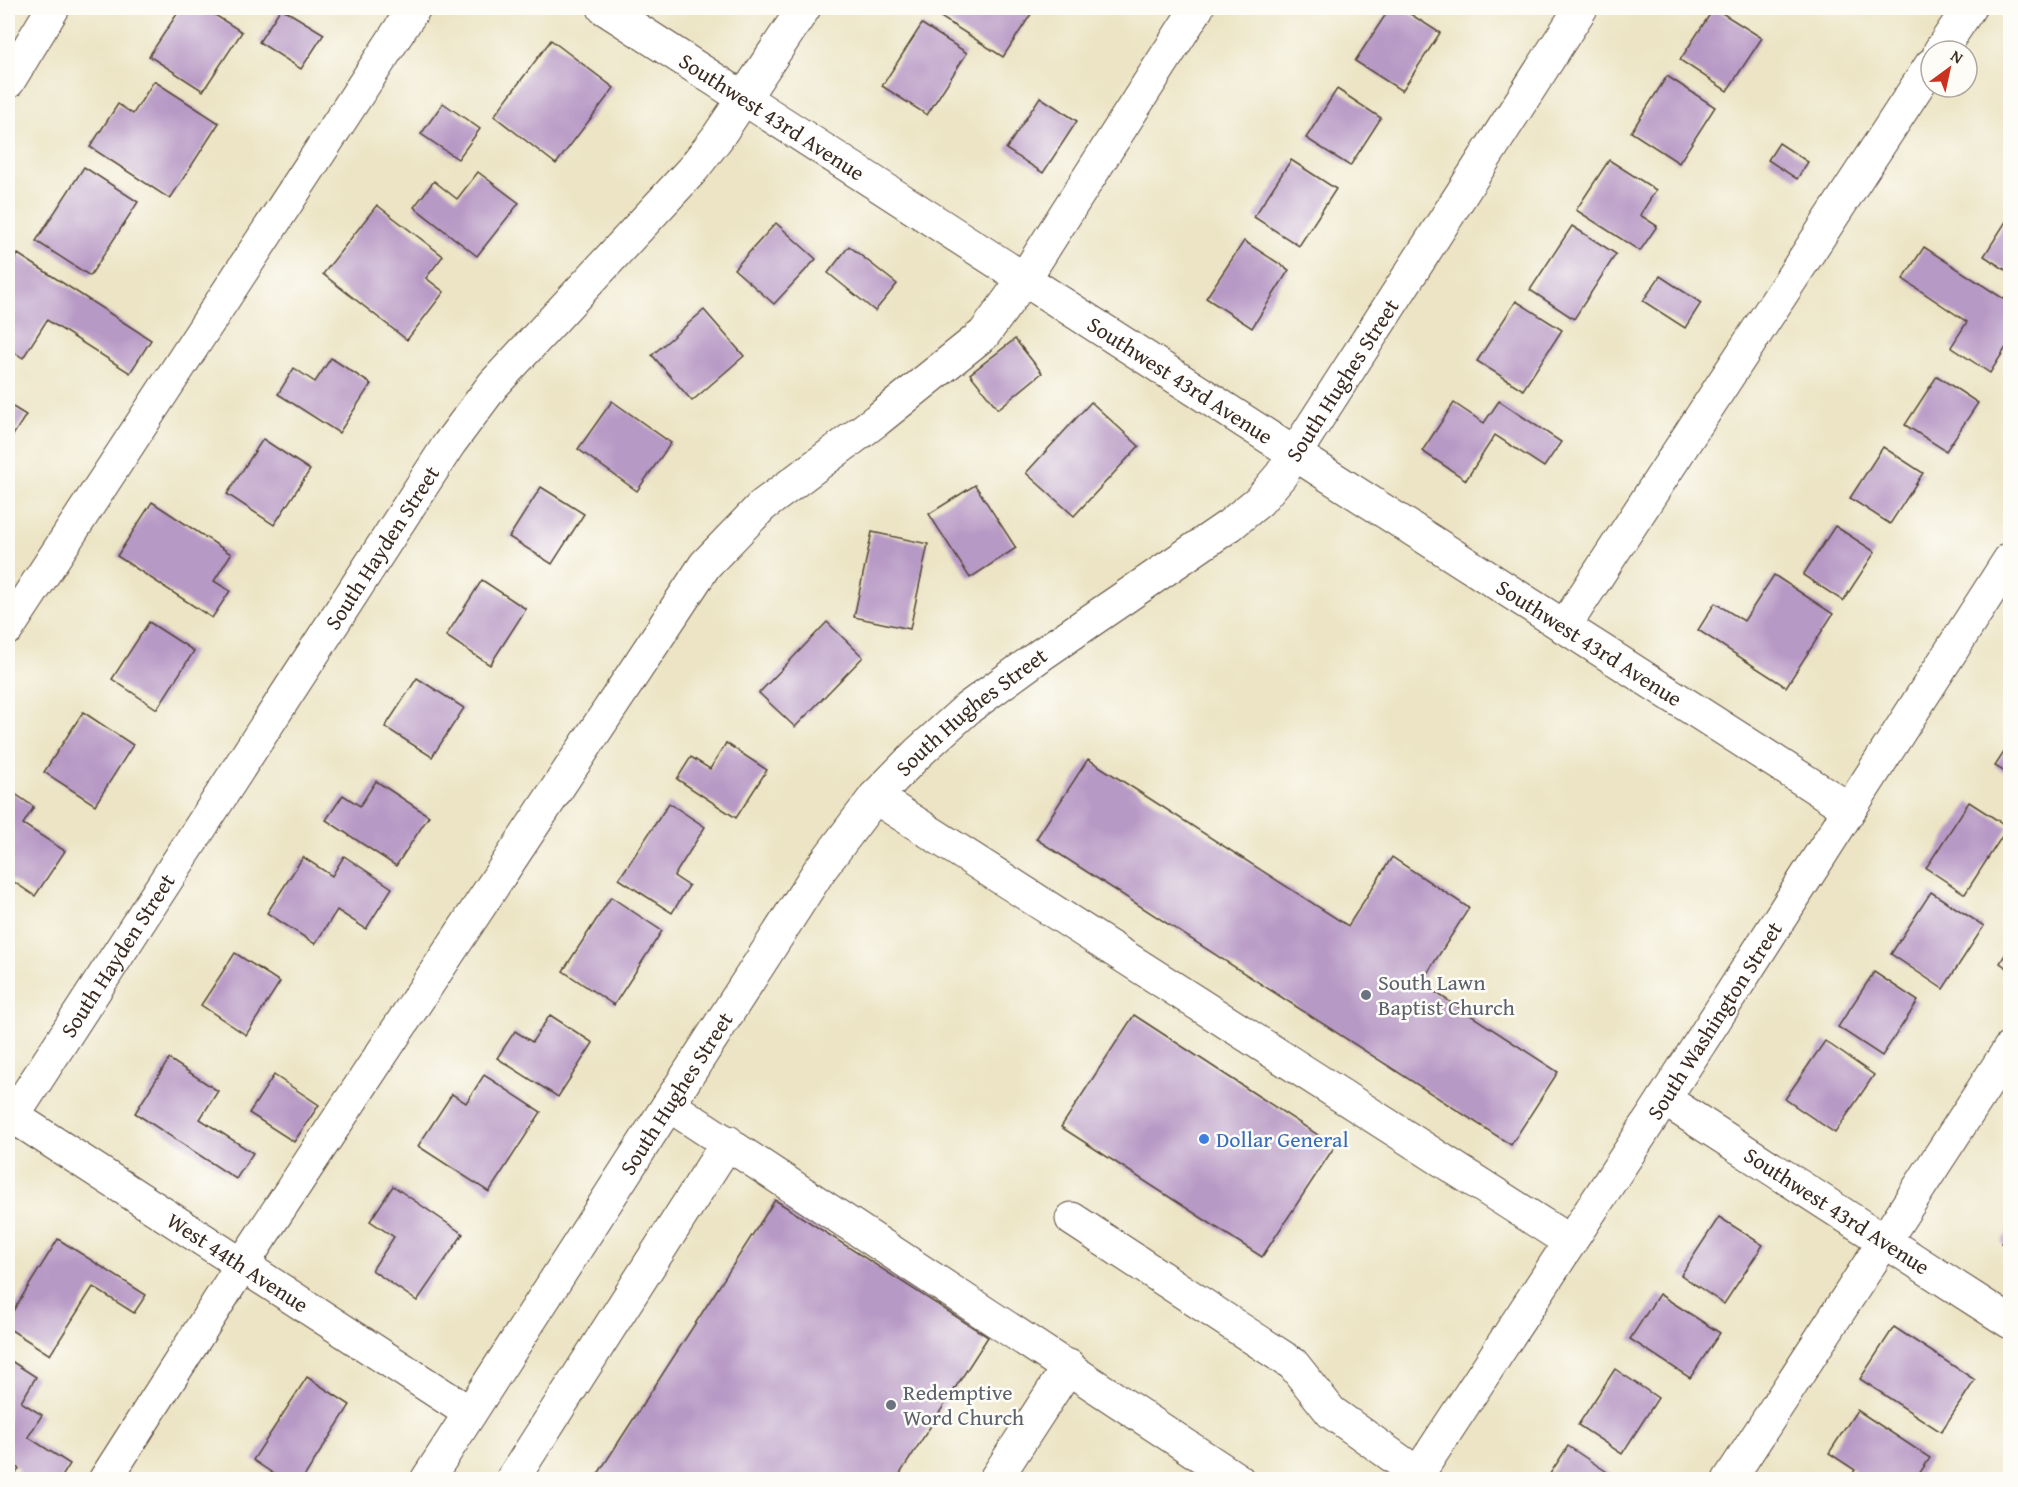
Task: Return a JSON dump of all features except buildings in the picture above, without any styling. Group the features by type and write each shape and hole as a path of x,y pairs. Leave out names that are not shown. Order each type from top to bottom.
{"street":[{"path":"8,82 53,8"},
{"path":"8,628 414,8"},
{"name":"Southwest 43rd Avenue","path":"603,8 1849,809"},
{"name":"South Hayden Street","path":"9,1117 449,444 494,385 692,170 717,138 804,8"},
{"path":"105,1479 242,1265 705,565 762,506 877,420 984,334 1024,279 1197,8"},
{"name":"South Hughes Street","path":"427,1479 819,871 875,796 968,708 1042,654 1230,525 1259,501 1295,454 1581,8"},
{"path":"1948,39 1969,8"},
{"path":"1564,627 1919,83"},
{"name":"South Washington Street","path":"1416,1477 1664,1099 2010,559"},
{"path":"875,796 1570,1242"},
{"path":"1729,1479 1886,1242 2010,1048"},
{"name":"Southwest 43rd Avenue","path":"1664,1099 2010,1323"},
{"path":"669,1105 1238,1479"},
{"name":"West 44th Avenue","path":"9,1117 470,1413"},
{"path":"512,1479 728,1143"},
{"path":"1072,1219 1293,1364 1331,1412 1416,1477"},
{"path":"995,1479 1069,1366"}],"place":[{"name":"South Lawn Baptist Church","path":"1366,995"},
{"name":"Dollar General","path":"1204,1139"},
{"name":"Redemptive Word Church","path":"891,1405"}]}
